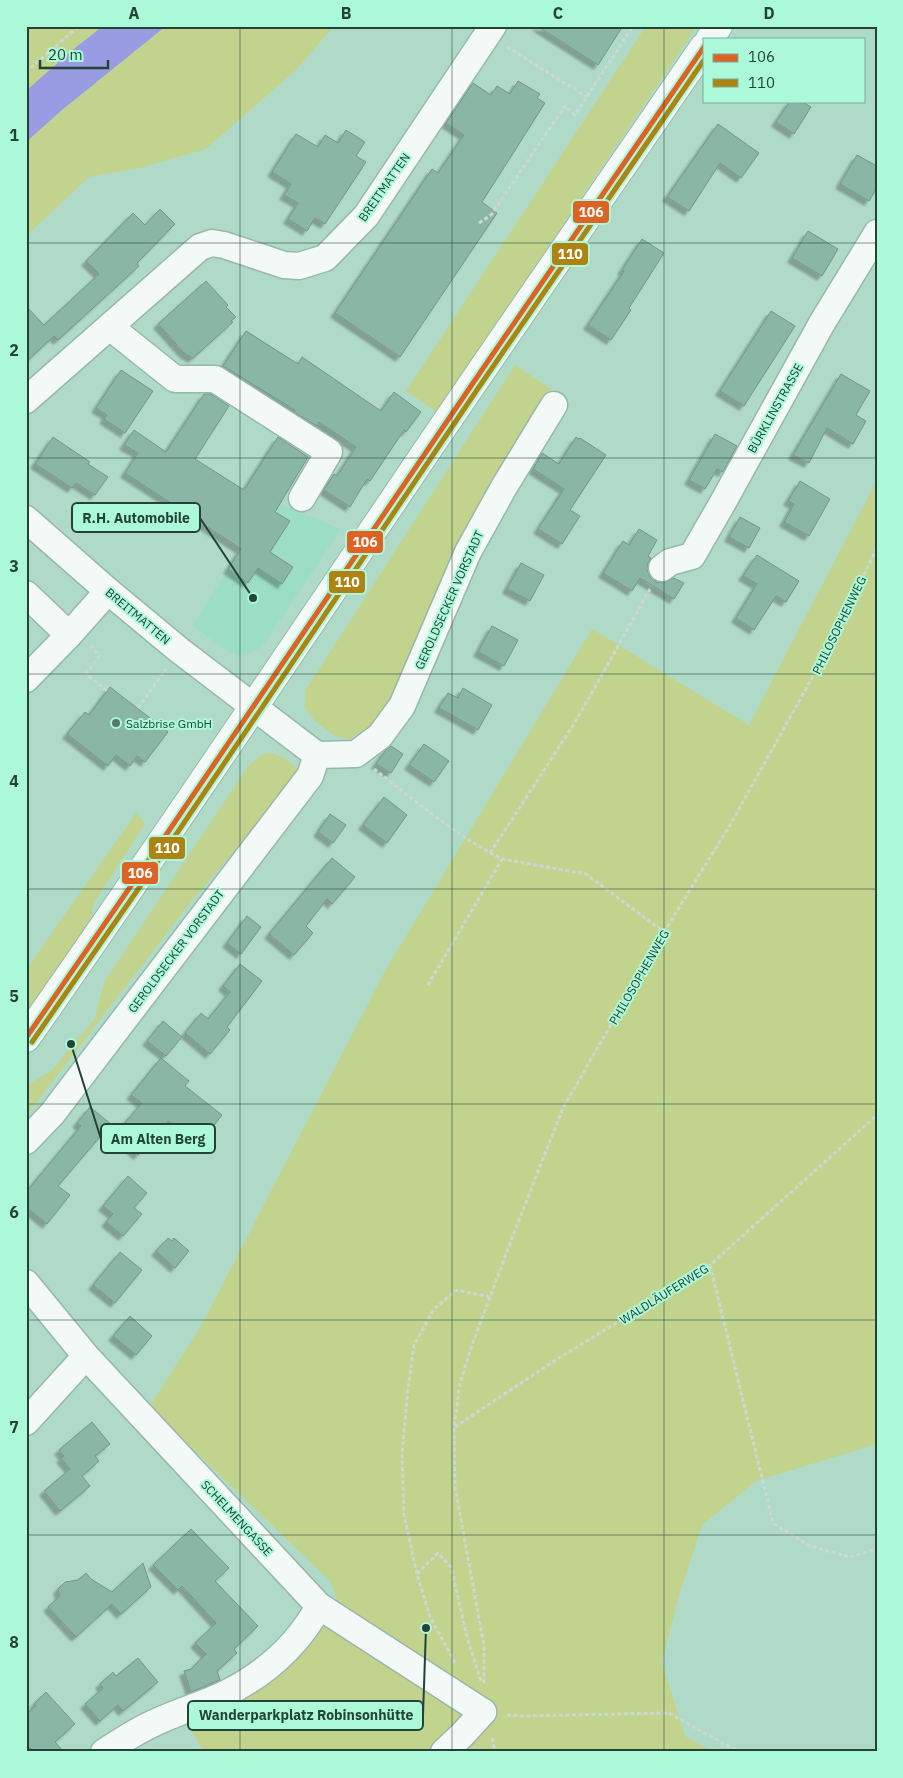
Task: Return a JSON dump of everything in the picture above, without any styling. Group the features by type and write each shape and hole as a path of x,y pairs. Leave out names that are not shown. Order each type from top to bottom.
{"main road":[{"path":"711,38 718,26"},
{"path":"26,1038 95,942 398,493 703,48"}],"street":[{"name":"BREITMATTEN","path":"26,400 200,247 212,243 224,244 284,265 299,266 325,258 366,216 490,30"},
{"name":"BÜRKLINSTRASSE","path":"662,568 670,562 692,556 822,323 877,233"},
{"path":"110,327 176,380 215,379 329,452 302,498"},
{"name":"GEROLDSECKER VORSTADT","path":"356,754 380,736 402,706 468,552 504,486 554,405"},
{"name":"BREITMATTEN","path":"26,519 108,591 254,709"},
{"path":"26,679 73,632 108,591"},
{"path":"26,594 73,632"},
{"path":"254,709 317,755 356,754"},
{"name":"GEROLDSECKER VORSTADT","path":"26,1141 52,1114 310,776 317,755"},
{"name":"SCHELMENGASSE","path":"26,1283 86,1356 319,1606 483,1702"},
{"path":"26,1422 86,1356"},
{"path":"104,1752 152,1724 225,1694 259,1675 293,1645 309,1625 319,1606"},
{"path":"444,1752 463,1734 483,1702"}],"path":[{"path":"26,72 79,26"},
{"path":"479,223 491,215 565,106 575,115 633,26"},
{"path":"490,30 587,97"},
{"name":"PHILOSOPHENWEG","path":"483,1702 484,1646 455,1487 454,1427 460,1383 490,1297 563,1108 664,932 730,825 822,660 877,548"},
{"path":"490,853 576,721 662,568"},
{"path":"73,632 83,633 99,656 86,674 107,691"},
{"path":"138,708 164,671"},
{"path":"356,754 433,814 490,853 502,859 586,874 664,932"},
{"path":"428,985 502,859"},
{"name":"WALDLÄUFERWEG","path":"454,1427 551,1363 710,1265 877,1115"},
{"path":"710,1265 773,1523 810,1546 850,1557 877,1550"},
{"path":"490,1297 457,1290 434,1309 414,1345 408,1389 402,1454 404,1515 417,1574 430,1617 455,1663 483,1702 525,1716 668,1713 739,1752"},
{"path":"417,1574 438,1553 451,1566 483,1702"}],"shaded area":[{"path":"26,26 103,26 26,91"},
{"path":"166,26 334,26 296,70 206,149 140,168 89,177 26,236 26,142 62,110"},
{"path":"646,26 697,26 437,412 406,391"},
{"path":"515,365 551,389 462,536 444,574 429,622 394,698 370,726 350,739 335,736 315,721 305,708 305,691"},
{"path":"877,480 877,1444 756,1481 702,1525 680,1592 662,1662 685,1736 713,1752 204,1752 188,1725 288,1668 338,1603 330,1581 149,1407 200,1328 385,971 592,629 749,725"},
{"path":"278,504 341,529 262,647 244,656 231,653 192,626 268,507"},
{"path":"265,753 275,754 284,758 299,770 284,792 190,903 26,1116 26,1086 52,1070 95,1018 104,982 249,765"},
{"path":"136,813 145,824 94,903 86,939 26,1018 26,970"}],"water":[{"path":"103,26 166,26 62,110 26,142 26,91"}],"building":[{"path":"537,26 623,26 598,65"},
{"path":"518,81 540,94 537,98 545,103 482,202 497,213 400,357 335,313 432,169 438,173 464,135 446,123 473,83 491,95 497,86 510,94"},
{"path":"789,102 803,102 811,107 794,134 776,122"},
{"path":"718,124 759,153 741,178 720,163 689,211 667,197"},
{"path":"346,130 365,142 356,156 366,162 325,224 315,218 307,231 288,219 298,203 284,195 291,184 272,172 296,134 318,147 325,135 338,143"},
{"path":"857,155 877,166 877,188 869,201 840,184"},
{"path":"160,209 175,224 137,263 139,266 58,340 54,336 26,362 26,306 44,325 99,274 86,261 133,213 145,225"},
{"path":"808,231 838,249 822,276 792,258"},
{"path":"642,239 664,253 611,340 588,325 624,271 622,270"},
{"path":"206,281 228,305 226,307 236,317 231,321 233,322 193,358 184,353 158,324"},
{"path":"771,311 795,326 744,406 720,391"},
{"path":"246,331 298,364 302,357 381,411 394,392 421,412 406,432 404,430 370,481 367,479 350,507 324,490 334,474 337,476 356,447 319,422 317,426 294,412 295,410 223,366"},
{"path":"121,370 153,391 125,433 104,419 107,415 96,408"},
{"path":"841,374 870,391 856,415 866,421 853,444 827,428 809,463 793,455"},
{"path":"204,394 211,394 229,406 195,459 244,490 278,437 308,457 275,512 290,521 270,552 293,567 282,584 258,568 248,583 228,569 241,549 125,473 138,453 124,445 134,430 166,452"},
{"path":"715,434 737,446 723,472 717,469 705,489 689,480"},
{"path":"53,437 90,462 88,464 108,477 95,495 76,483 72,488 35,464"},
{"path":"576,437 606,455 570,510 580,516 562,544 538,529 564,489 533,469 542,453 559,464"},
{"path":"800,481 830,499 809,536 784,522 794,504 788,501"},
{"path":"740,517 760,528 749,548 729,537"},
{"path":"639,529 657,540 648,556 651,558 647,569 650,577 656,582 663,583 674,578 684,583 674,599 640,578 632,591 603,573 623,541 629,545"},
{"path":"757,555 799,581 786,602 776,596 754,630 736,618 757,584 743,576"},
{"path":"521,563 544,575 530,601 507,589"},
{"path":"492,626 518,640 504,666 478,652"},
{"name":"Salzbrise GmbH","path":"110,687 168,732 145,762 137,756 130,766 116,755 108,766 67,734 85,712 89,715"},
{"path":"463,688 492,705 478,730 439,708 448,693 458,698"},
{"path":"424,744 449,761 434,782 409,765"},
{"path":"391,746 403,754 391,773 376,764"},
{"path":"384,797 407,815 387,843 363,825"},
{"path":"330,814 346,825 333,843 318,832"},
{"path":"332,858 355,877 332,904 327,899 306,926 313,933 294,955 269,934"},
{"path":"247,916 261,927 241,954 227,943"},
{"path":"240,964 262,981 227,1027 230,1030 210,1054 185,1033 201,1013 208,1019 230,992 223,986"},
{"path":"163,1021 182,1037 166,1056 147,1041"},
{"path":"161,1058 189,1081 185,1086 222,1115 203,1139 190,1128 185,1134 168,1121 138,1155 115,1134 142,1103 131,1095"},
{"path":"90,1107 111,1124 58,1186 70,1195 47,1224 26,1207 26,1192 81,1126 77,1123"},
{"path":"128,1176 147,1193 134,1208 142,1214 123,1236 106,1222 113,1214 103,1206"},
{"path":"168,1238 172,1241 174,1238 189,1251 175,1268 156,1251"},
{"path":"120,1252 142,1270 115,1303 93,1285"},
{"path":"130,1316 152,1336 136,1355 113,1336"},
{"path":"92,1422 110,1444 95,1456 99,1461 82,1476 90,1486 60,1511 44,1491 70,1469 61,1458 64,1456 59,1450"},
{"path":"191,1529 229,1568 215,1581 258,1626 234,1649 237,1653 217,1671 220,1680 191,1692 184,1671 191,1669 206,1654 195,1643 216,1623 182,1586 178,1590 153,1565"},
{"path":"143,1563 151,1587 121,1614 112,1604 76,1637 48,1607 60,1596 58,1589 65,1582 78,1580 86,1573 91,1579 112,1592"},
{"path":"138,1658 158,1682 123,1711 118,1705 100,1721 85,1704 103,1688 100,1684 113,1672 116,1676"},
{"path":"46,1692 75,1724 55,1742 64,1752 34,1752 26,1744 26,1714 36,1706 34,1704"}],"transit line":[{"name":"106","path":"26,1038 703,48"},
{"name":"110","path":"32,1042 173,839 479,387 703,61"}],"place":[{"name":"R.H. Automobile","path":"253,598"},
{"name":"Salzbrise GmbH","path":"116,723"},
{"name":"Am Alten Berg","path":"71,1044"},
{"name":"Wanderparkplatz Robinsonhütte","path":"426,1628"}]}
